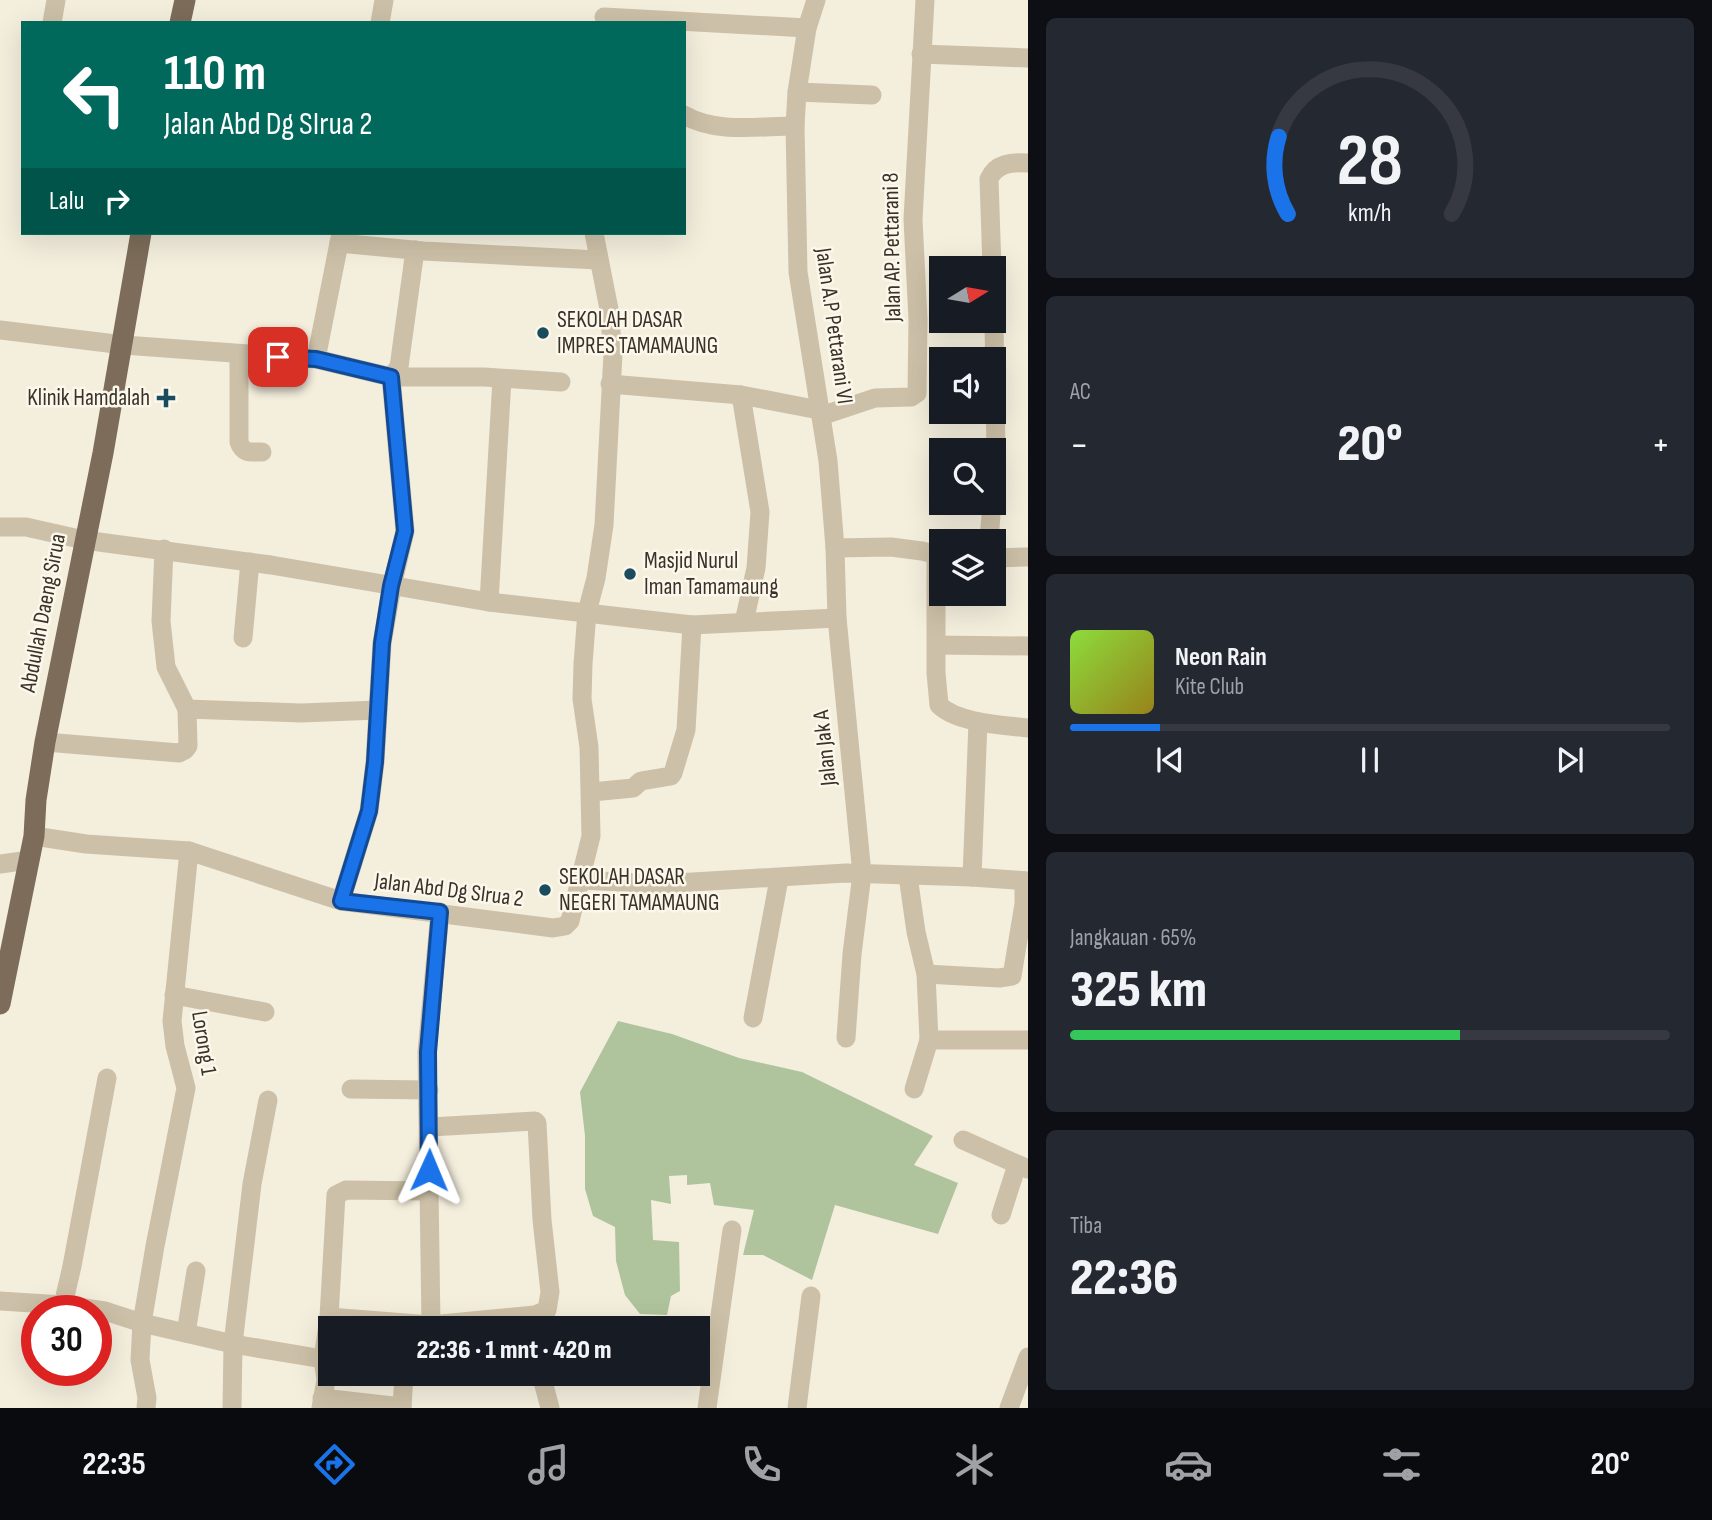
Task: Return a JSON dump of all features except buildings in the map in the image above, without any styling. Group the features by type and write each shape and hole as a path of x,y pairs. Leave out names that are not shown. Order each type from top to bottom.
{"main road":[{"path":"180,21 185,0"},
{"name":"Abdullah Daeng Sirua","path":"0,1004 34,836 36,800 45,742 124,345 141,235"}],"street":[{"path":"52,21 56,0"},
{"path":"380,21 383,0"},
{"name":"Jalan A.P Pettarani VI","path":"816,0 807,28 797,92 795,126 798,272 829,470 837,618"},
{"name":"Jalan AP. Pettarani 8","path":"820,413 875,398 911,397 917,393 918,320 912,219 925,0"},
{"path":"605,13 807,28"},
{"path":"921,54 1028,58"},
{"path":"797,92 872,95"},
{"path":"686,116 714,127 795,126"},
{"path":"992,256 989,179 995,169 1003,165 1028,163"},
{"name":"Jalan Abd Dg SIrua 2","path":"34,836 86,844 189,851 341,901 553,928 561,927 570,920 591,836 592,792 582,699 587,612 596,578 604,525 612,353 609,309 593,235"},
{"path":"316,359 340,238 415,250 598,260"},
{"path":"341,901 369,811 382,643 391,586 406,521 391,377 399,367 415,250"},
{"path":"0,330 124,345 316,359 391,377 561,382"},
{"path":"994,333 994,438"},
{"path":"239,354 239,442 246,452 262,452"},
{"path":"489,602 502,379"},
{"path":"610,383 741,395 820,413"},
{"path":"741,395 760,512 756,568 744,622"},
{"path":"0,527 26,527 84,540 250,562 489,602 692,625 837,618"},
{"path":"835,548 891,547 929,553"},
{"path":"45,742 182,752 188,746 187,709 166,667 163,647 161,584 164,549"},
{"path":"1006,558 1028,557"},
{"path":"243,638 250,562"},
{"path":"938,606 936,673 939,705 947,711 978,722 1028,728"},
{"name":"Jalan Jak A","path":"837,618 862,874 852,954 846,1038"},
{"path":"592,792 632,788 641,780 673,774 686,730 692,625"},
{"path":"937,645 1028,646"},
{"path":"187,709 302,713 378,710"},
{"path":"972,877 978,722"},
{"name":"Lorong 1","path":"146,1408 141,1360 142,1323 186,1088 173,1030 174,995 189,851"},
{"path":"0,864 29,860"},
{"path":"580,880 659,884 779,879 832,873 1026,881 1012,976 999,978 926,974"},
{"path":"908,876 916,932 926,974 929,1041 914,1089"},
{"path":"752,1018 779,879"},
{"path":"431,1316 428,1052 440,912"},
{"path":"174,995 265,1012"},
{"path":"929,1041 1028,1040"},
{"path":"65,1295 107,1078"},
{"path":"351,1089 429,1090"},
{"path":"232,1408 233,1344 252,1184 268,1100"},
{"path":"430,1127 535,1121 538,1125 549,1306 547,1310 534,1316"},
{"path":"963,1140 1023,1167 1001,1215"},
{"path":"329,1316 336,1195 346,1190 429,1191"},
{"path":"708,1408 732,1230"},
{"path":"186,1333 196,1271"},
{"path":"797,1408 811,1296"},
{"path":"0,1301 21,1302"},
{"path":"112,1313 233,1344 318,1358"},
{"path":"1009,1408 1028,1357"},
{"path":"322,1403 402,1408 403,1386"},
{"path":"544,1386 550,1408"}],"green space":[{"path":"618,1021 672,1034 739,1058 802,1072 933,1136 914,1165 958,1183 938,1234 835,1205 812,1280 763,1255 743,1255 754,1210 714,1205 710,1183 687,1185 687,1175 669,1176 671,1204 651,1200 653,1240 679,1242 680,1291 671,1296 667,1315 640,1314 625,1295 616,1261 615,1227 593,1216 585,1189 585,1136 580,1092"}],"place":[{"name":"SEKOLAH DASAR IMPRES TAMAMAUNG","path":"543,333"},
{"name":"Klinik Hamdalah","path":"166,398"},
{"name":"Masjid Nurul Iman Tamamaung","path":"630,574"},
{"name":"SEKOLAH DASAR NEGERI TAMAMAUNG","path":"545,890"}],"route":[{"path":"278,357 316,359 391,377 406,521 391,586 382,643 375,762 369,811 341,901 440,912 428,1052 429,1170"}]}
